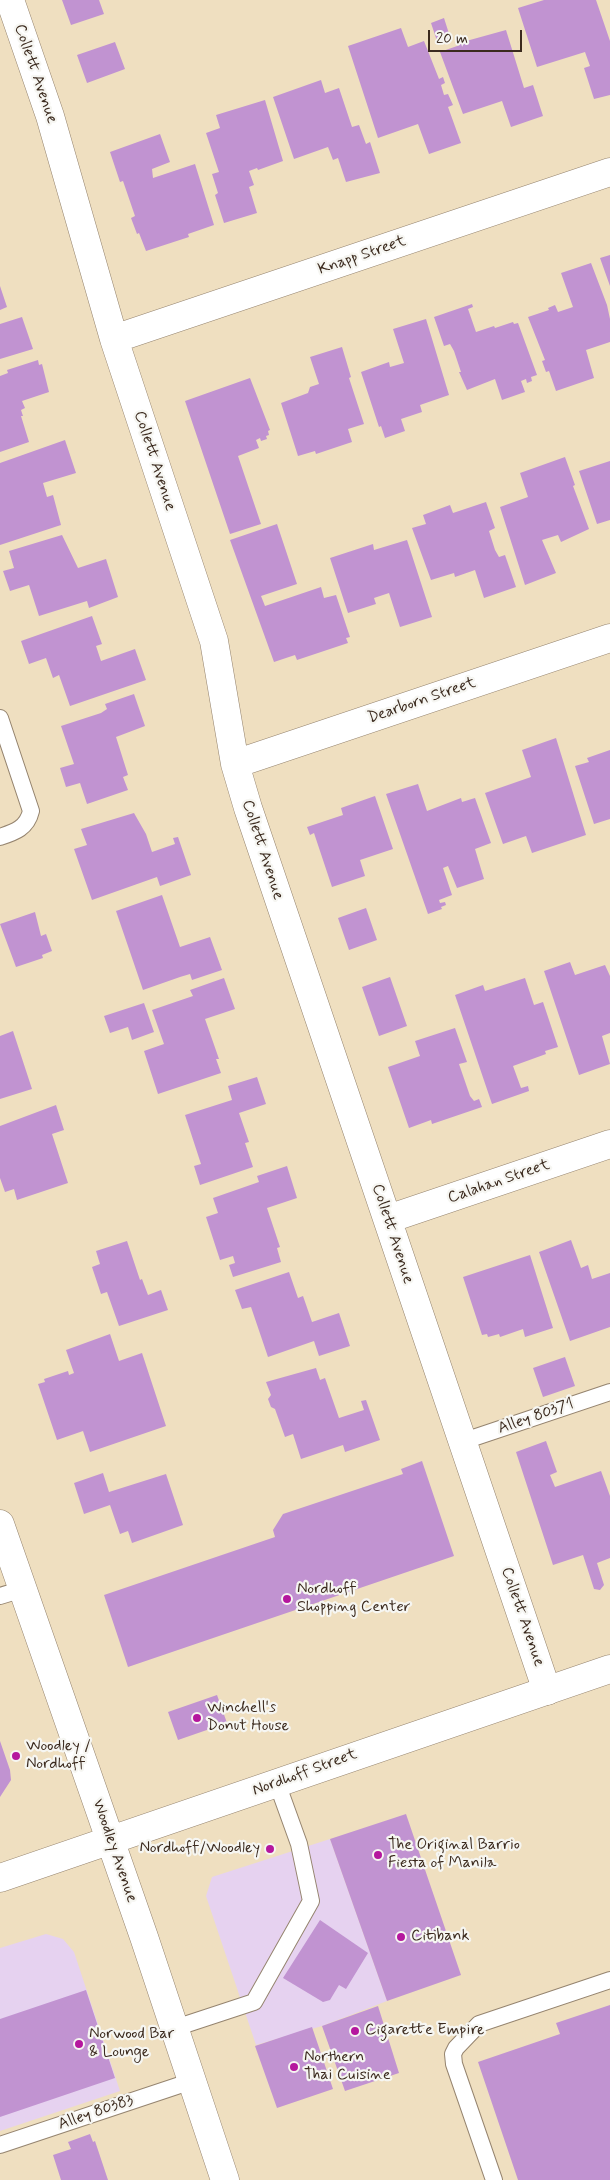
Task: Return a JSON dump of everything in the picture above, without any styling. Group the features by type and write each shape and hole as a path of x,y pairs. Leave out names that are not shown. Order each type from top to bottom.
{"street":[{"name":"Collett Avenue","path":"10,0 50,116 114,339 214,641 235,764 461,1442 547,1691"},
{"name":"Knapp Street","path":"114,339 610,172"},
{"name":"Dearborn Street","path":"235,764 610,638"},
{"name":"Calahan Street","path":"388,1219 610,1144"},
{"name":"Woodley Avenue","path":"0,1524 11,1593 111,1842 225,2180"},
{"name":"Nordhoff Street","path":"0,1878 111,1842 610,1669"}],"lane":[{"path":"0,718 30,811 28,822 15,832 0,837"},
{"name":"Alley 80371","path":"461,1442 610,1392"},
{"path":"175,2028 254,2002 311,1901 299,1844 278,1783"},
{"path":"494,2180 454,2064 453,2054 456,2048 479,2024 610,1980"},
{"name":"Alley 80383","path":"0,2145 192,2081"}],"shaded area":[{"path":"330,1839 387,2001 322,2026 256,2045 206,1896 212,1877"},
{"path":"46,1934 63,1939 74,1952 120,2091 0,2131 0,1948"}],"building":[{"path":"62,0 99,0 104,14 71,25"},
{"path":"544,0 596,0 610,41 610,95 594,99 584,68 590,66 585,52 537,67 518,8"},
{"path":"444,18 451,40 438,44 431,23"},
{"path":"401,28 408,47 424,41 439,79 443,77 445,83 441,85 444,95 448,94 453,105 448,107 461,143 429,154 418,124 378,138 348,46"},
{"path":"506,30 524,88 533,85 543,116 511,127 502,101 463,114 440,52 460,45 459,43"},
{"path":"115,42 125,69 87,83 77,55"},
{"path":"321,80 325,93 339,88 352,127 359,125 366,144 370,142 380,173 346,182 338,158 333,160 328,147 294,159 273,97"},
{"path":"265,100 283,161 258,170 257,168 249,171 254,185 249,187 257,213 224,223 215,195 218,193 212,174 219,172 206,133 220,128 216,115"},
{"path":"160,134 170,162 152,169 153,178 195,164 214,225 188,234 189,237 146,251 131,218 135,216 123,181 120,182 110,152"},
{"path":"610,255 610,286 600,258"},
{"path":"591,263 607,305 610,319 610,342 586,350 594,378 556,391 549,371 546,372 542,361 545,360 528,317 549,310 548,308 555,305 558,312 573,307 561,273"},
{"path":"0,286 7,307 0,310"},
{"path":"472,304 473,307 468,309 476,332 494,326 495,328 513,322 514,324 518,323 537,375 531,377 532,381 527,383 526,379 521,381 525,392 502,400 495,379 467,390 459,372 461,372 454,351 450,344 444,346 434,317"},
{"path":"22,317 33,349 0,359 0,324"},
{"path":"426,319 449,395 420,405 422,412 401,419 405,431 385,438 381,426 379,427 361,372 389,362 390,367 404,363 393,329"},
{"path":"342,347 351,377 349,378 364,424 348,429 352,442 316,454 315,451 298,456 281,403 308,393 310,387 319,384 310,357"},
{"path":"38,360 39,365 42,364 49,392 22,401 25,408 21,410 23,416 21,416 29,442 0,452 0,376 8,373 7,370"},
{"path":"250,378 270,430 268,431 269,435 266,436 267,439 261,441 260,438 256,440 259,448 238,456 261,524 230,534 185,401"},
{"path":"65,440 76,473 43,483 47,497 53,495 61,525 0,545 0,463"},
{"path":"565,457 575,485 573,486 589,529 561,542 558,535 542,540 556,573 525,585 500,507 528,497 520,473"},
{"path":"610,461 610,520 597,524 579,471"},
{"path":"486,502 495,528 489,531 495,550 499,557 505,555 516,587 484,598 475,570 455,577 454,573 431,580 412,528 426,524 423,515 450,505 453,513"},
{"path":"277,524 297,584 261,596 265,606 321,587 324,598 336,595 350,637 346,638 348,643 297,660 295,655 274,662 230,540"},
{"path":"62,535 78,568 106,559 118,597 89,608 87,601 39,616 29,585 10,591 3,571 14,568 9,551"},
{"path":"407,540 432,617 400,627 389,593 374,598 376,604 348,613 330,558 373,544 374,550"},
{"path":"92,616 102,644 96,646 101,661 135,649 146,680 70,706 59,675 53,678 46,658 29,664 21,641"},
{"path":"134,694 145,726 116,737 128,775 123,777 128,790 87,804 80,783 66,787 60,768 74,764 61,726 101,713 107,709 105,704"},
{"path":"556,738 586,835 532,853 526,836 503,844 485,793 531,777 522,750"},
{"path":"610,750 610,819 594,824 575,766 589,762 587,758"},
{"path":"418,784 427,811 461,798 462,802 475,798 491,843 475,849 484,879 457,888 448,866 443,868 452,895 439,900 440,903 445,902 446,905 441,907 442,909 428,914 386,794"},
{"path":"375,796 393,849 360,860 365,876 332,887 314,833 310,835 307,827 343,815 341,808"},
{"path":"134,813 146,834 152,852 175,844 173,838 178,837 191,875 160,886 157,877 92,900 74,849 87,845 81,829"},
{"path":"162,895 180,947 210,937 222,970 192,980 190,974 143,990 116,911"},
{"path":"366,908 377,940 349,950 338,918"},
{"path":"35,912 41,936 46,934 52,951 42,955 43,958 16,967 0,924"},
{"path":"570,962 575,975 605,965 610,976 610,1033 602,1036 610,1064 579,1075 544,971"},
{"path":"390,977 407,1026 379,1036 362,987"},
{"path":"224,978 235,1009 205,1019 219,1059 216,1059 221,1073 158,1094 144,1051 164,1044 152,1010 193,996 190,990"},
{"path":"525,978 534,1005 543,1002 558,1047 545,1051 546,1054 513,1066 521,1088 528,1086 529,1091 492,1104 455,995 483,985 485,991"},
{"path":"144,1003 154,1032 132,1040 128,1027 110,1033 104,1016"},
{"path":"455,1028 467,1062 459,1064 470,1096 474,1101 479,1099 482,1107 432,1124 431,1120 409,1128 388,1067 420,1056 415,1041"},
{"path":"13,1031 32,1089 0,1099 0,1036"},
{"path":"257,1077 266,1104 239,1113 249,1142 245,1143 253,1167 200,1185 194,1166 201,1164 185,1115 232,1100 228,1086"},
{"path":"56,1105 64,1130 52,1134 68,1183 17,1200 14,1189 5,1192 0,1178 0,1126"},
{"path":"287,1166 297,1198 267,1208 280,1247 277,1248 281,1262 233,1277 229,1265 235,1263 233,1256 220,1260 206,1217 218,1213 213,1198 259,1182 257,1176"},
{"path":"571,1240 581,1268 588,1265 592,1279 610,1273 610,1327 570,1341 539,1252"},
{"path":"127,1241 140,1280 142,1279 148,1295 161,1290 168,1310 119,1326 107,1292 101,1294 92,1267 100,1264 96,1251"},
{"path":"530,1255 553,1328 525,1337 523,1329 500,1337 499,1334 488,1337 487,1334 482,1335 463,1277"},
{"path":"289,1272 298,1298 303,1296 312,1322 339,1313 350,1346 319,1356 314,1341 268,1357 251,1307 242,1309 235,1290"},
{"path":"110,1334 119,1361 142,1353 166,1426 90,1452 83,1431 57,1440 38,1384 45,1382 44,1379 68,1371 69,1375 74,1373 66,1350"},
{"path":"565,1357 575,1386 543,1397 533,1368"},
{"path":"316,1368 320,1380 325,1378 339,1418 364,1410 361,1401 366,1400 380,1440 345,1452 343,1445 301,1459 293,1434 285,1437 275,1409 271,1407 268,1399 271,1395 266,1382"},
{"path":"546,1441 557,1472 550,1475 555,1487 601,1471 610,1496 610,1558 597,1563 604,1585 600,1590 594,1589 583,1555 553,1565 516,1452"},
{"path":"422,1461 454,1556 128,1667 104,1595 275,1537 273,1530 283,1514 403,1474 401,1469"},
{"path":"103,1473 109,1492 166,1474 183,1525 132,1543 128,1531 120,1534 110,1505 84,1514 74,1483"},
{"name":"Winchell's Donut House","path":"217,1695 227,1723 178,1740 168,1712"},
{"path":"0,1741 10,1770 11,1780 0,1797"},
{"path":"406,1814 461,1975 387,2001 330,1839"},
{"path":"320,1920 368,1953 346,1989 339,1985 330,2000 323,2002 283,1978"},
{"path":"86,1990 115,2078 0,2117 0,2019"},
{"path":"610,2005 610,2180 518,2180 478,2062 560,2034 556,2023"},
{"path":"378,2006 399,2073 345,2091 322,2026"},
{"name":"Northern Thai Cuisine","path":"312,2027 333,2089 277,2108 255,2046"},
{"path":"90,2134 93,2142 95,2141 108,2180 61,2180 53,2155 71,2149 68,2142"}],"place":[{"name":"Nordhoff Shopping Center","path":"287,1599"},
{"name":"Winchell's Donut House","path":"197,1718"},
{"name":"Woodley / Nordhoff","path":"16,1756"},
{"name":"Nordhoff/Woodley","path":"270,1849"},
{"name":"The Original Barrio Fiesta of Manila","path":"378,1855"},
{"name":"Citibank","path":"401,1937"},
{"name":"Cigarette Empire","path":"355,2031"},
{"name":"Norwood Bar & Lounge","path":"79,2044"},
{"name":"Northern Thai Cuisine","path":"294,2067"}]}
